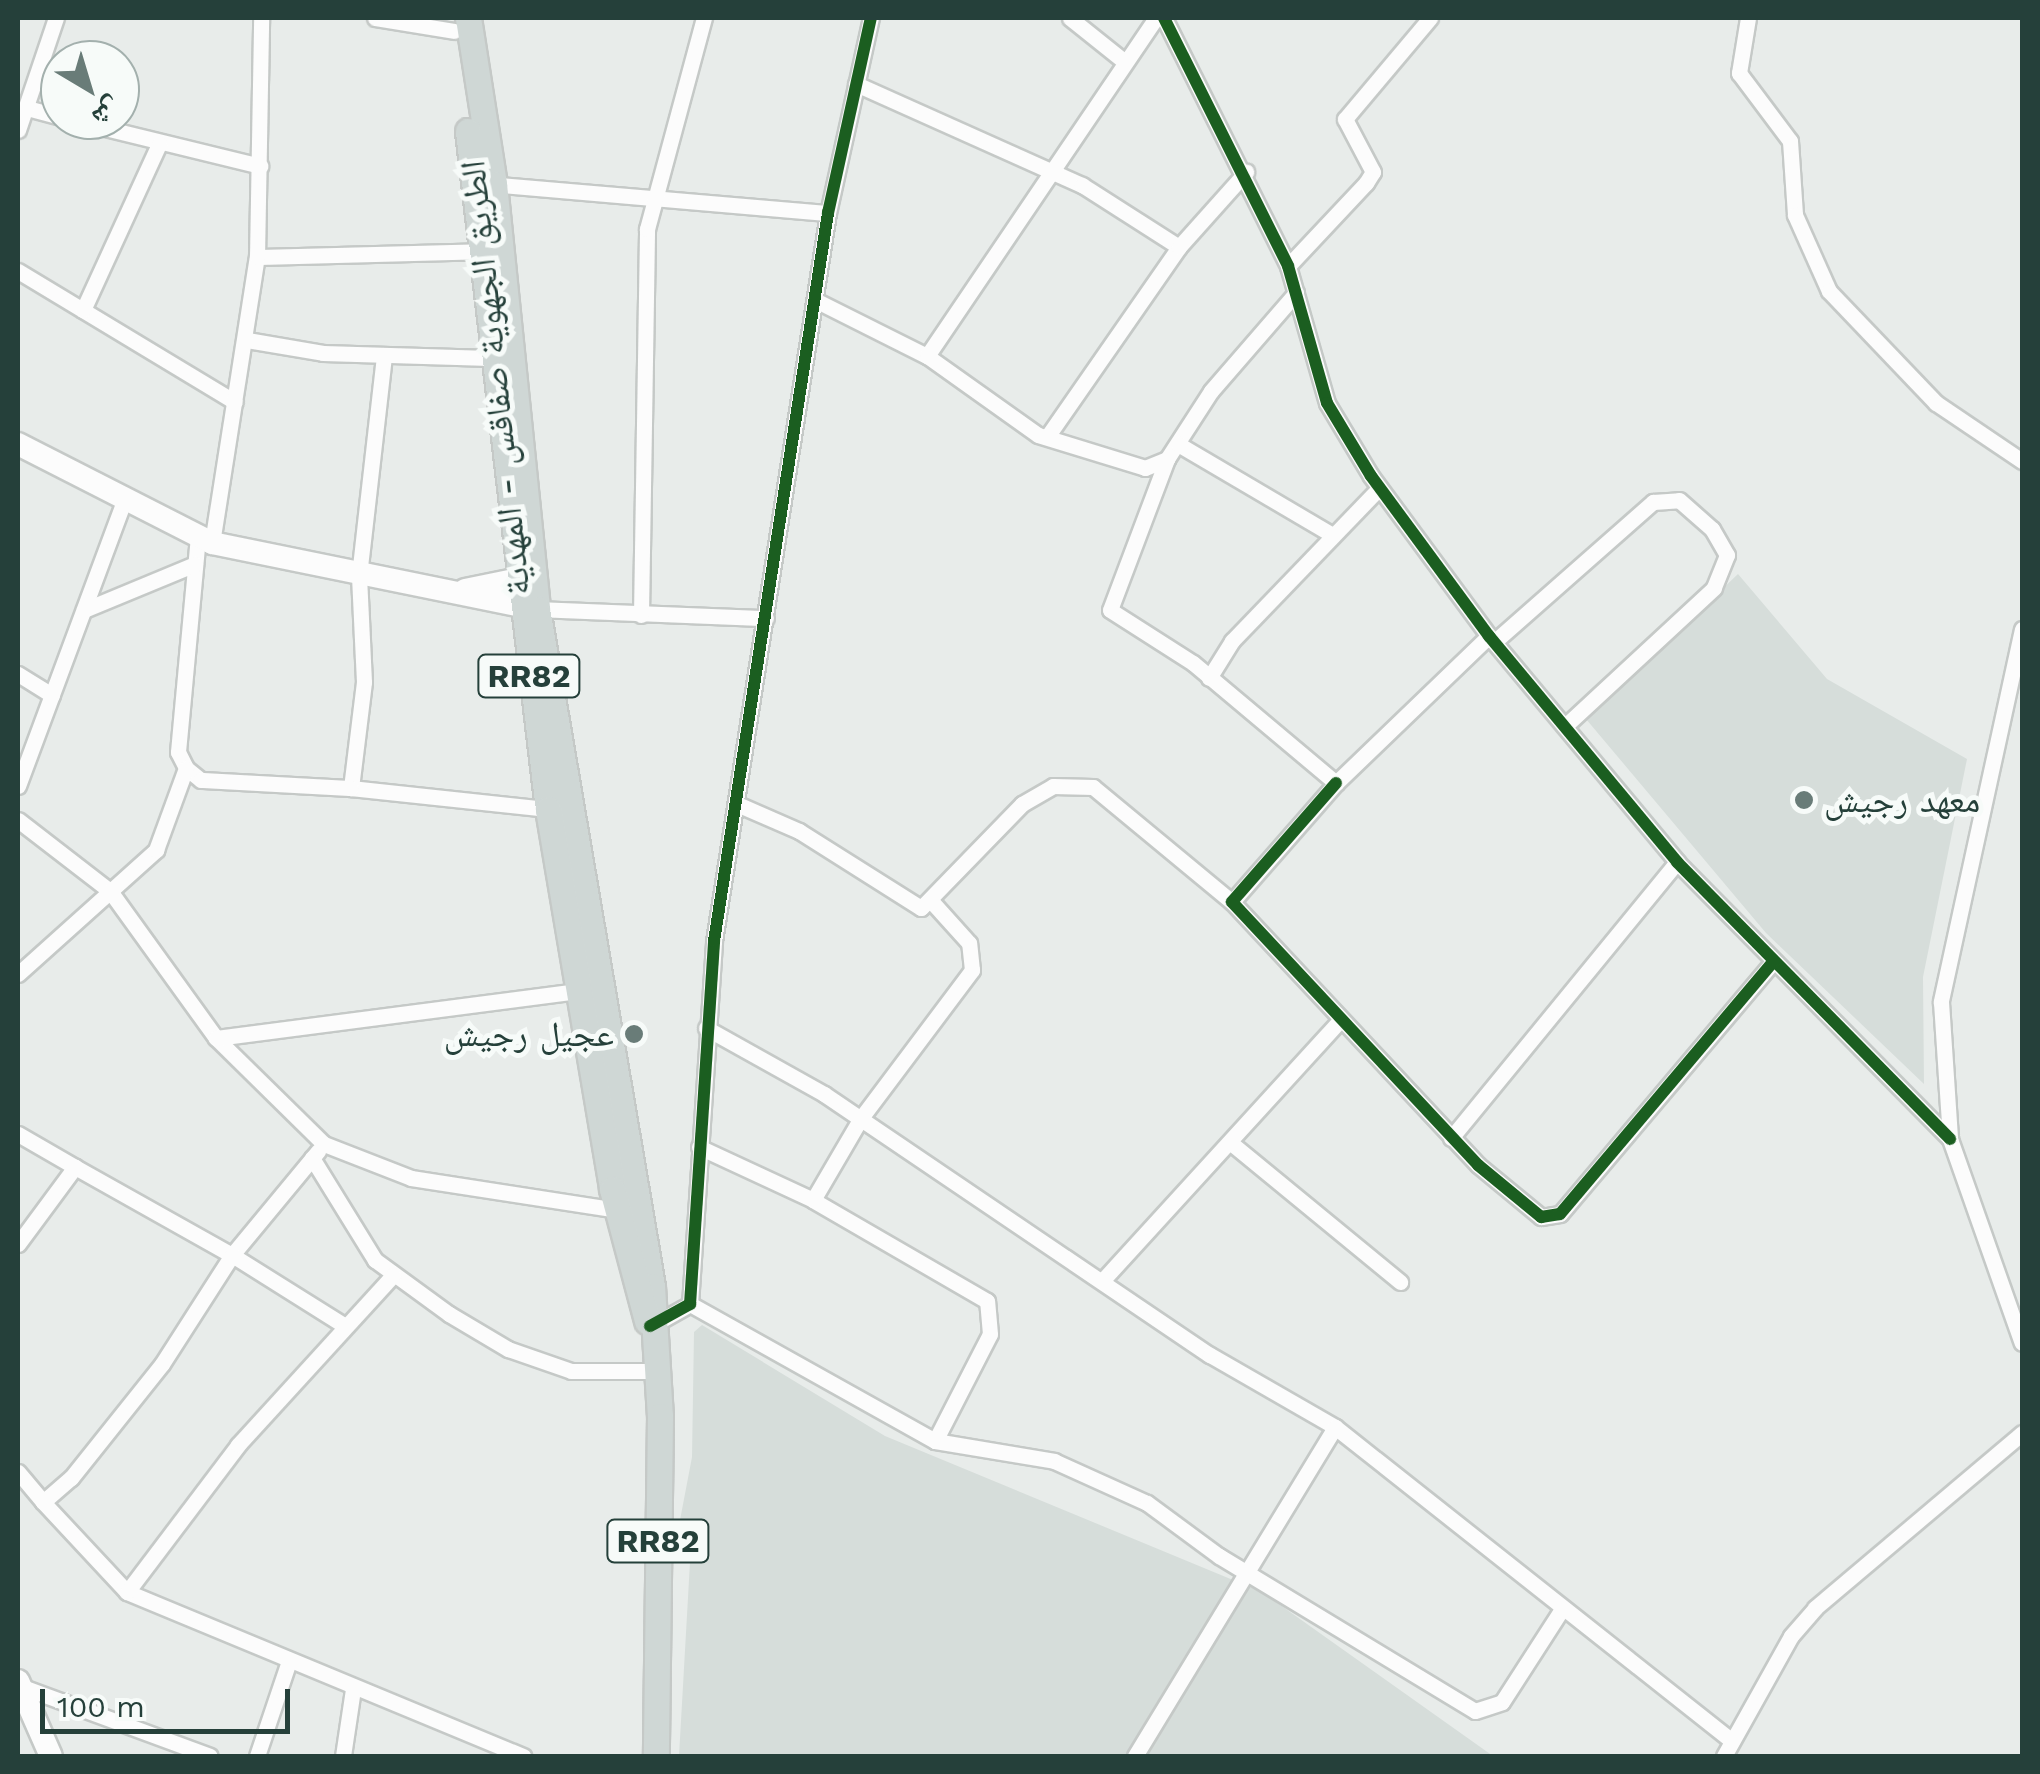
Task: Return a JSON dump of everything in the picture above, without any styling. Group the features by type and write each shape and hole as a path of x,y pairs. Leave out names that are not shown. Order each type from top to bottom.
{"main road":[{"name":"الطريق الجهوية صفاقس - المهدية","path":"458,22 485,184 548,809 603,1072 656,1371 656,1756"},
{"name":"الطريق الجهوية صفاقس - المهدية","path":"485,184 482,251 490,358 525,577"},
{"name":"الطريق الجهوية صفاقس - المهدية","path":"528,608 587,991"}],"street":[{"path":"18,130 56,18"},
{"path":"262,18 257,257 235,402 205,540 195,564 178,752 186,768 200,780 351,788 548,809"},
{"path":"375,18 458,22"},
{"path":"641,614 647,230 704,18"},
{"path":"690,1304 706,1028 736,804 828,213 870,22 852,18"},
{"path":"1070,18 1126,62"},
{"path":"927,356 1156,18"},
{"path":"1164,18 1246,172 1288,266 1334,419 1380,488 1491,639 1677,862 1950,1139"},
{"path":"1288,266 1366,183 1372,172 1345,119 1430,18"},
{"path":"1748,18 1738,74 1790,141 1795,215 1829,291 1936,402 2022,460"},
{"path":"856,84 1050,172 1179,246"},
{"path":"27,108 40,111"},
{"path":"140,139 260,166"},
{"path":"83,310 159,144"},
{"path":"1047,437 1179,246 1246,172"},
{"path":"485,184 656,194 828,213"},
{"path":"257,257 482,251"},
{"path":"18,271 235,402"},
{"path":"1296,293 1211,391 1167,459 1110,610 1209,678 1336,783"},
{"path":"817,301 927,356 1047,437 1132,469 1167,459"},
{"path":"247,340 384,356 490,358"},
{"path":"351,788 364,682 359,576 384,356"},
{"path":"18,444 123,503 205,540 359,576 528,608 766,618"},
{"path":"1178,444 1331,534"},
{"path":"1209,678 1232,640 1331,534 1380,488"},
{"path":"1232,902 1336,783 1491,639 1653,502 1678,500 1712,529 1728,555 1714,588 1564,726"},
{"path":"18,786 123,503"},
{"path":"84,610 195,564"},
{"path":"456,592 525,577"},
{"path":"2022,629 1942,1002 1950,1139 2022,1343"},
{"path":"18,674 52,695"},
{"path":"18,974 110,892 166,835 186,768"},
{"path":"933,903 1022,804 1070,784 1108,793 1232,902 1338,1021 1452,1138 1552,1220 1773,962"},
{"path":"736,804 799,831 905,902 933,903 969,943 972,970 861,1118 813,1200"},
{"path":"18,820 110,892 216,1038 324,1144 410,1178 627,1210"},
{"path":"1452,1138 1677,862"},
{"path":"216,1038 587,991"},
{"path":"1102,1282 1338,1021"},
{"path":"706,1028 861,1118 1102,1282 1335,1427 1728,1749 1815,1608 2022,1434"},
{"path":"18,1134 232,1255 342,1324"},
{"path":"1231,1143 1400,1282"},
{"path":"42,1502 162,1364 232,1255 324,1144"},
{"path":"699,1147 813,1200 987,1300 990,1334 935,1441"},
{"path":"312,1158 362,1244 393,1275 508,1349 571,1371 656,1371"},
{"path":"18,1244 75,1168"},
{"path":"127,1592 238,1444 342,1324 393,1275"},
{"path":"650,1326 690,1304"},
{"path":"690,1304 935,1441 982,1443 1081,1470 1166,1514 1250,1571 1475,1710 1502,1702 1562,1610"},
{"path":"1134,1756 1335,1427"},
{"path":"18,1472 127,1592 288,1664 523,1756"},
{"path":"257,1756 288,1664"},
{"path":"19,1684 51,1756"},
{"path":"19,1684 210,1756"},
{"path":"343,1756 354,1689"}],"shaded area":[{"name":"معهد رجيش","path":"1738,574 1827,679 1967,759 1923,977 1924,1084 1766,933 1586,719"},
{"path":"702,1325 885,1436 1262,1592 1493,1756 679,1756 692,1527 680,1520 692,1457 694,1332"}],"cycle path":[{"path":"650,1326 690,1304 714,941 828,213 871,18"},
{"path":"1164,18 1288,266 1327,403 1371,476 1489,636 1677,862 1950,1139"},
{"path":"1336,783 1232,902 1478,1165 1541,1217 1560,1214 1773,962"}],"place":[{"name":"معهد رجيش","path":"1804,800"},
{"name":"عجيل رجيش","path":"634,1034"}]}
